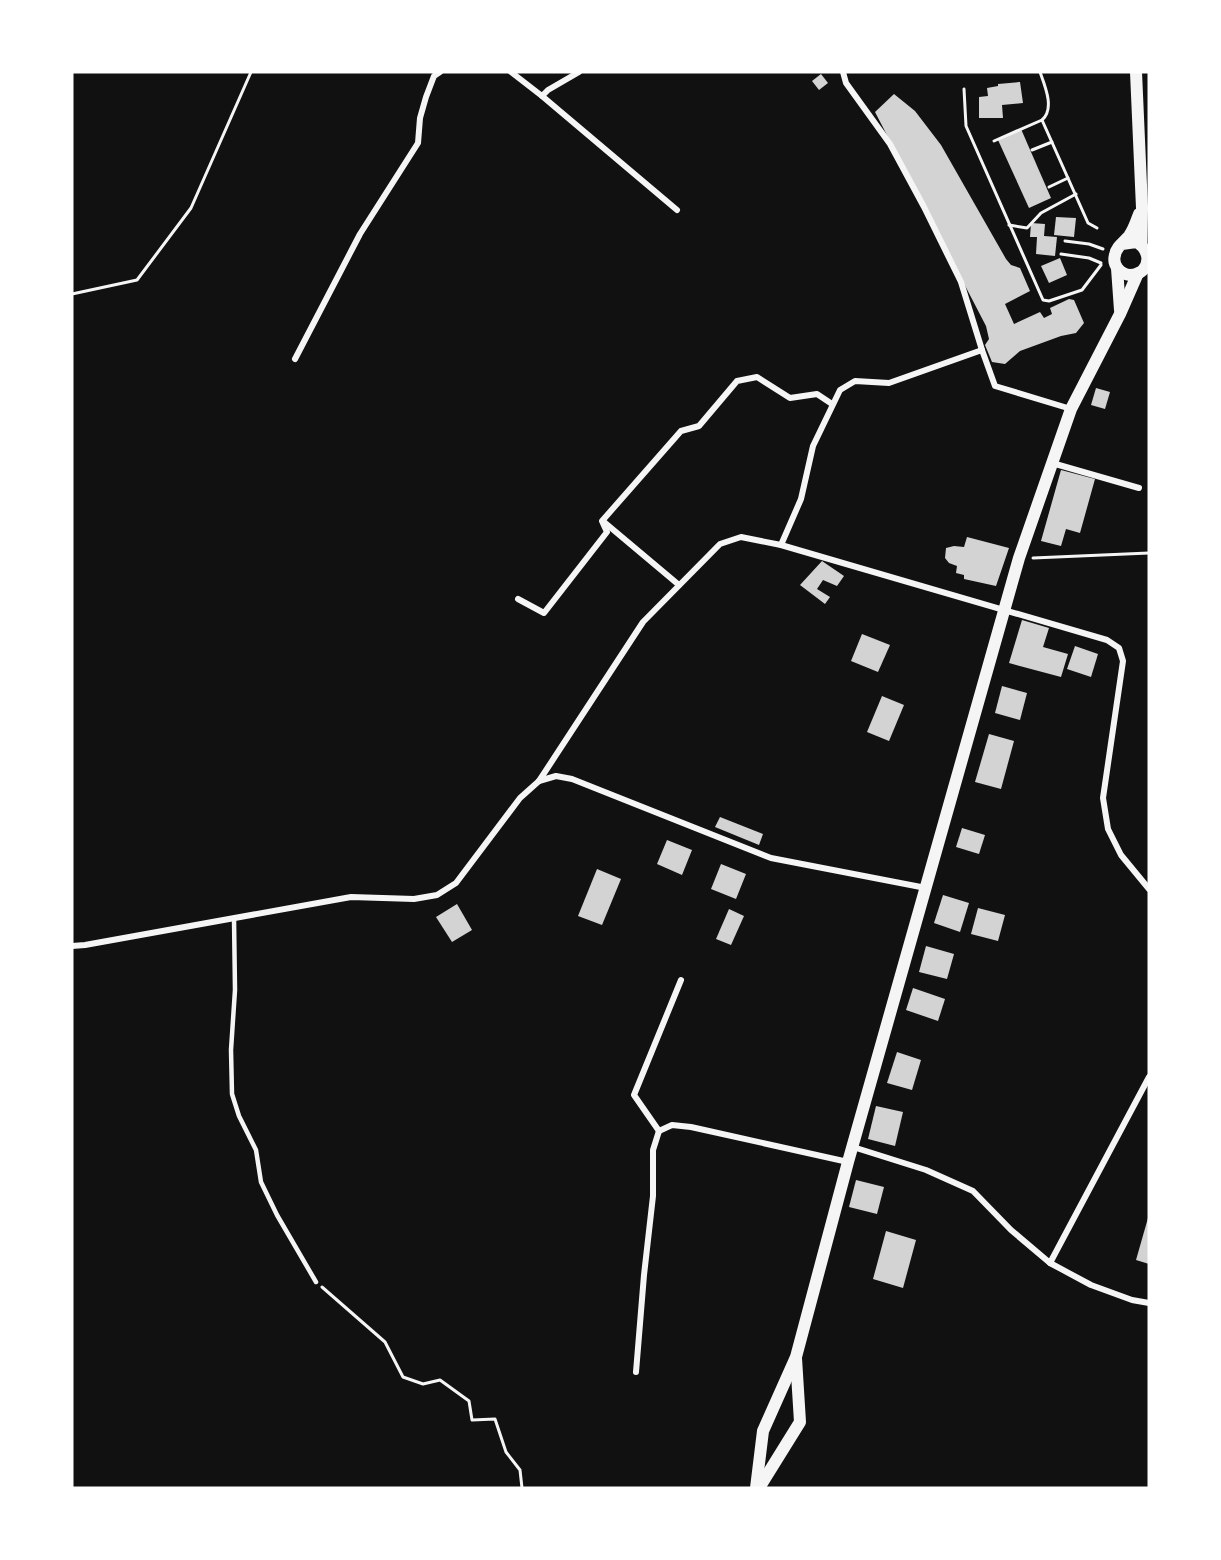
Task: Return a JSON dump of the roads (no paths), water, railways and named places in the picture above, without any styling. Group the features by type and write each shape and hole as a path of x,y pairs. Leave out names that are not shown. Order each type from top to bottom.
{"main road":[{"path":"1136,72 1142,208 1141,245"},
{"path":"1120,314 1114,254 1135,225 1142,208"},
{"path":"758,1488 763,1431 796,1357 848,1162 1019,558 1071,409 1120,314 1138,273 1145,267 1148,260 1146,250 1141,245 1136,242 1122,244"},
{"path":"1117,268 1128,275 1138,273"},
{"path":"758,1488 801,1422 796,1357"}],"street":[{"path":"296,359 360,234 418,143 420,118 426,97 434,76 440,72"},
{"path":"511,72 677,210"},
{"path":"542,96 579,72"},
{"path":"843,72 846,83 890,144 961,282 995,386 1071,409"},
{"path":"781,545 801,499 813,446 840,390 855,381 889,383 982,350"},
{"path":"602,521 681,431 699,426 737,381 757,377 790,398 817,394 832,404"},
{"path":"1052,462 1139,488"},
{"path":"602,521 679,585"},
{"path":"518,599 544,614 607,532 602,521"},
{"path":"72,946 351,897 414,899 437,895 456,883 520,798 539,781 643,622 720,544 741,537 781,545 1005,610 1107,640 1119,648 1123,661 1103,798 1108,829 1121,855 1149,889"},
{"path":"539,781 556,776 572,779 771,858 926,888"},
{"path":"659,1131 634,1095 681,980"},
{"path":"1050,1263 1149,1077"},
{"path":"636,1372 653,1196 653,1150 659,1131 672,1125 691,1127 848,1162"},
{"path":"853,1147 926,1170 973,1191 1011,1230 1050,1263 1091,1285 1132,1300 1149,1303"}],"lane":[{"path":"234,918 235,990 231,1050 232,1094 239,1116 255,1150 261,1182 277,1215 316,1282"}]}
